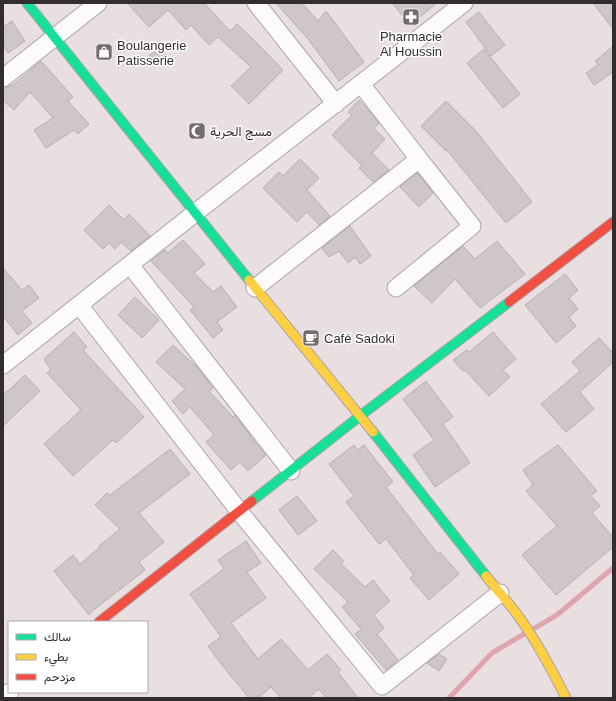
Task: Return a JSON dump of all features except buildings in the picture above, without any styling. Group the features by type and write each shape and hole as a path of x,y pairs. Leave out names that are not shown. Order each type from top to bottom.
{"main road":[{"path":"27,3 505,598 537,645 566,698"},
{"path":"99,621 360,416 613,222"}],"street":[{"path":"3,78 98,3"},
{"path":"256,3 336,104"},
{"path":"3,365 464,3"},
{"path":"361,84 472,226 396,288"},
{"path":"255,288 419,159"},
{"path":"130,265 291,471"},
{"path":"79,305 239,511 382,686 505,598"}],"waterway":[{"path":"533,629 557,615 613,568"},
{"path":"449,698 492,653 524,634"}],"traffic: fast":[{"path":"27,3 249,280"},
{"path":"252,501 509,302"},
{"path":"373,432 486,576"}],"traffic: slow":[{"path":"249,280 373,432"},
{"path":"486,576 515,612 532,637 566,698"}],"traffic: jam":[{"path":"509,302 613,222"},
{"path":"100,621 252,501"}],"place":[{"name":"Pharmacie Al Houssin","path":"411,17"},
{"name":"Boulangerie Patisserie","path":"104,52"},
{"name":"مسج الحرية","path":"197,131"},
{"name":"Café Sadoki","path":"311,338"}]}
